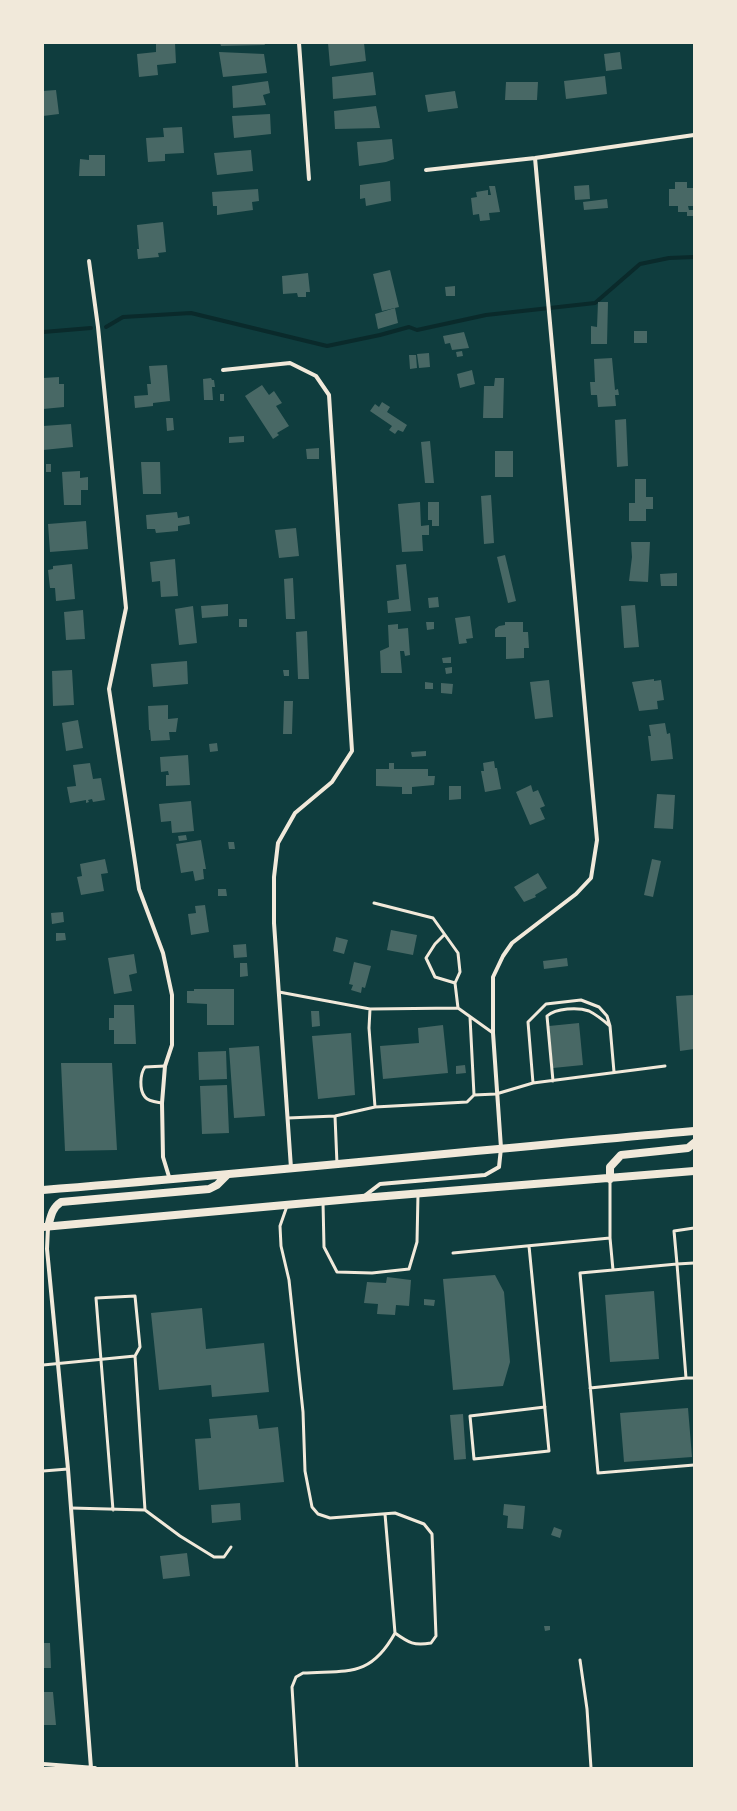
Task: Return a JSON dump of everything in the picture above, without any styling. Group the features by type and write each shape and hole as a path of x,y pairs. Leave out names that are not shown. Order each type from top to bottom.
{"main road":[{"path":"43,1190 227,1175 694,1131"},
{"path":"610,1179 610,1167 621,1155 688,1148 694,1144"},
{"path":"227,1175 217,1185 209,1189 61,1202 52,1212 46,1227 287,1204 694,1171"}],"street":[{"path":"299,43 309,179"},
{"path":"426,170 535,158 694,135"},
{"path":"362,1198 380,1184 485,1175 499,1167 501,1148 496,1094 493,1033 493,977 503,956 512,943 576,894 591,878 597,840 535,158"},
{"path":"89,261 98,327 126,608 109,689 139,889 163,952 172,995 172,1045 165,1066 162,1103 163,1158 170,1180"},
{"path":"223,370 290,363 316,376 329,395 352,751 332,782 295,813 278,843 274,877 274,923 291,1168"},
{"path":"46,1227 57,1363 68,1469 91,1768"},
{"path":"43,1764 95,1768"}],"lane":[{"path":"374,903 433,918 444,936 458,953 460,972 455,983 458,1008"},
{"path":"444,936 435,944 426,958 434,977 455,983"},
{"path":"279,992 370,1009 458,1008 493,1033"},
{"path":"533,1083 528,1022 546,1004 581,1000 598,1007 607,1016 610,1026 614,1072"},
{"path":"370,1009 369,1028 374,1107"},
{"path":"553,1081 547,1016 551,1012 563,1010 587,1010 598,1016 610,1026"},
{"path":"470,1018 474,1095"},
{"path":"162,1103 151,1102 145,1097 141,1088 142,1072 145,1067 152,1065 165,1066"},
{"path":"288,1118 335,1116 374,1107 467,1102 474,1095 496,1094 533,1083 665,1066"},
{"path":"335,1116 337,1164"},
{"path":"610,1179 610,1238 613,1270"},
{"path":"324,1202 324,1247 337,1272 372,1274 410,1269 418,1242 418,1193"},
{"path":"287,1204 280,1226 281,1246 289,1280 303,1412 305,1471 312,1507 318,1514 330,1518 395,1513 424,1524 432,1534 436,1636 431,1643 420,1645 408,1643 395,1633"},
{"path":"686,1378 674,1231 694,1228"},
{"path":"453,1253 610,1238"},
{"path":"529,1246 549,1451 474,1459 470,1416 544,1407"},
{"path":"694,1263 580,1273 598,1473 694,1465"},
{"path":"113,1510 96,1298 135,1296 140,1347 135,1356 145,1510"},
{"path":"43,1365 135,1356"},
{"path":"590,1388 694,1378"},
{"path":"43,1471 68,1469"},
{"path":"71,1508 145,1510 180,1536 214,1557 224,1557 231,1547"},
{"path":"297,1768 292,1687 296,1677 303,1673 363,1668 378,1658 387,1647 395,1633 385,1514"},
{"path":"580,1660 587,1709 591,1768"}],"building":[{"path":"156,43 175,43 176,63 157,65 158,75 139,77 137,54 156,52"},
{"path":"220,43 264,43 265,45 221,46"},
{"path":"328,43 364,43 366,61 330,66"},
{"path":"219,52 264,54 267,73 223,77"},
{"path":"620,52 622,69 606,71 604,54"},
{"path":"373,72 376,95 333,99 332,77"},
{"path":"605,76 607,94 566,99 564,81"},
{"path":"268,81 270,93 263,95 266,105 233,108 232,86"},
{"path":"506,82 538,82 537,100 505,100"},
{"path":"56,90 59,114 43,116 43,91"},
{"path":"455,91 458,108 428,112 425,95"},
{"path":"376,106 380,128 335,129 334,111"},
{"path":"270,114 271,134 234,138 232,116"},
{"path":"182,127 184,153 165,154 165,161 148,162 146,138 164,137 163,128"},
{"path":"392,139 394,159 386,162 359,166 357,142"},
{"path":"251,150 253,171 217,175 214,153"},
{"path":"89,155 105,155 105,176 79,176 80,159 89,160"},
{"path":"390,181 391,201 366,206 365,198 360,199 360,185"},
{"path":"675,182 687,182 687,188 694,188 694,206 688,206 689,210 694,210 694,216 687,216 687,212 678,212 678,206 669,206 669,189 675,189"},
{"path":"589,185 590,199 575,200 574,186"},
{"path":"489,186 495,186 500,212 489,213 490,220 480,221 479,214 473,215 471,198 477,197 476,192 488,190 488,195 491,195"},
{"path":"258,189 259,201 252,202 253,210 217,215 217,206 213,206 212,192"},
{"path":"607,199 608,208 584,210 583,202"},
{"path":"163,222 166,252 158,253 159,257 138,259 137,249 139,249 137,225"},
{"path":"390,270 399,307 382,311 373,274"},
{"path":"308,273 310,292 306,292 306,297 298,297 297,293 283,294 282,276"},
{"path":"455,286 455,296 446,296 445,287"},
{"path":"598,302 608,302 607,344 591,344 591,326 597,327"},
{"path":"395,308 398,323 378,329 375,314"},
{"path":"634,331 647,331 647,343 634,343"},
{"path":"464,332 469,348 452,350 450,343 445,344 443,336"},
{"path":"462,351 463,356 457,357 456,352"},
{"path":"429,353 430,367 419,368 417,354"},
{"path":"409,355 416,355 417,368 410,369"},
{"path":"612,358 615,390 618,389 619,395 615,395 616,406 598,407 597,395 591,395 590,382 595,382 594,359"},
{"path":"167,365 170,401 153,403 153,406 135,408 134,396 148,395 147,384 151,384 149,366"},
{"path":"472,370 475,384 460,388 457,374"},
{"path":"59,377 59,384 64,384 64,407 43,409 43,378"},
{"path":"211,378 214,380 215,387 212,387 213,400 204,400 203,379"},
{"path":"495,378 504,378 503,418 483,418 484,386 494,386"},
{"path":"262,385 269,395 274,391 282,403 276,406 289,426 277,433 279,435 273,439 245,396"},
{"path":"220,394 224,394 224,401 220,401"},
{"path":"382,402 390,407 387,412 407,425 403,432 398,430 395,434 389,430 392,426 370,411 375,404 379,407"},
{"path":"166,418 173,418 174,430 167,431"},
{"path":"626,419 628,466 617,467 615,420"},
{"path":"71,424 73,447 43,450 43,426"},
{"path":"244,436 244,442 229,443 229,437"},
{"path":"430,441 434,483 425,483 421,442"},
{"path":"319,448 319,459 307,459 306,449"},
{"path":"495,451 513,451 513,477 495,477"},
{"path":"141,462 160,462 161,494 143,494"},
{"path":"46,464 51,464 51,472 46,472"},
{"path":"80,471 80,478 88,477 88,490 81,490 81,505 64,505 62,472"},
{"path":"635,479 646,479 646,497 653,497 653,509 646,509 646,521 629,521 629,503 635,503"},
{"path":"491,495 494,543 484,544 481,496"},
{"path":"420,502 421,526 429,525 429,535 422,535 423,551 402,552 398,504"},
{"path":"428,502 439,502 439,526 432,526 432,520 428,520"},
{"path":"177,512 178,518 189,516 190,524 178,526 178,531 156,533 155,529 147,529 146,515"},
{"path":"86,521 88,549 50,552 48,524"},
{"path":"296,528 299,556 279,558 275,530"},
{"path":"631,542 650,542 648,582 629,581 632,557"},
{"path":"505,555 516,601 508,603 497,557"},
{"path":"175,559 178,596 161,597 160,581 152,582 150,562"},
{"path":"72,564 75,599 56,601 55,588 50,588 48,570 53,569 53,566"},
{"path":"406,564 411,611 388,613 387,601 399,599 396,565"},
{"path":"677,573 677,586 661,586 660,574"},
{"path":"293,578 295,619 286,619 284,579"},
{"path":"438,597 439,607 429,608 428,598"},
{"path":"228,604 228,616 202,618 201,606"},
{"path":"635,605 639,647 624,648 621,606"},
{"path":"193,606 197,643 179,645 175,609"},
{"path":"83,610 85,639 66,640 64,612"},
{"path":"470,616 473,638 466,639 467,643 459,644 455,618"},
{"path":"239,619 247,619 247,627 239,627"},
{"path":"426,622 434,622 434,629 427,630"},
{"path":"505,622 523,622 523,632 528,632 529,648 524,648 524,658 506,659 506,637 495,637 495,629 499,626 505,625"},
{"path":"398,624 398,629 408,628 410,655 405,656 404,651 400,651 402,673 381,673 380,651 389,647 388,625"},
{"path":"307,631 309,679 298,679 296,632"},
{"path":"451,657 451,663 443,663 442,658"},
{"path":"187,661 188,684 153,687 151,664"},
{"path":"452,667 452,673 446,674 445,668"},
{"path":"72,670 74,705 53,706 52,671"},
{"path":"283,670 289,670 289,676 284,676"},
{"path":"654,679 654,681 661,680 664,700 657,701 658,709 639,711 632,682"},
{"path":"549,680 553,717 535,719 530,682"},
{"path":"425,682 433,683 433,689 425,689"},
{"path":"441,683 453,684 452,694 441,693"},
{"path":"284,701 293,701 292,734 283,734"},
{"path":"168,705 168,719 178,718 176,732 169,732 170,740 151,741 148,706"},
{"path":"78,720 83,748 66,751 62,723"},
{"path":"665,723 667,734 670,733 673,759 651,761 648,736 651,736 649,725"},
{"path":"217,743 218,751 210,752 209,744"},
{"path":"426,751 426,756 412,757 411,752"},
{"path":"188,755 190,785 166,786 166,775 169,775 168,771 161,772 160,757"},
{"path":"494,761 495,768 497,768 501,789 485,792 481,771 484,771 483,763"},
{"path":"90,763 93,779 101,778 105,800 93,802 92,799 88,800 89,802 86,803 86,800 70,803 67,787 76,786 73,765"},
{"path":"389,763 394,763 394,769 428,769 428,776 435,776 434,785 412,787 412,794 402,794 402,787 376,786 376,769 389,769"},
{"path":"531,785 533,792 538,790 545,806 540,808 545,819 530,825 516,792"},
{"path":"449,786 461,786 461,799 449,800"},
{"path":"657,794 675,795 673,829 654,828"},
{"path":"191,801 194,831 172,833 171,821 161,822 159,804"},
{"path":"186,835 187,840 179,841 178,836"},
{"path":"201,840 206,869 203,869 204,879 195,881 193,871 181,873 176,844"},
{"path":"228,842 234,842 235,849 229,849"},
{"path":"105,859 108,873 101,874 104,891 81,895 77,877 82,876 80,864"},
{"path":"652,859 661,861 653,897 644,895"},
{"path":"538,873 547,888 535,895 536,897 524,902 514,887"},
{"path":"218,889 226,889 227,896 218,896"},
{"path":"205,905 209,932 191,935 188,914 196,913 195,906"},
{"path":"63,912 64,922 52,924 51,913"},
{"path":"391,930 417,935 413,955 387,950"},
{"path":"56,933 65,933 66,940 56,941"},
{"path":"336,937 348,940 344,954 333,951"},
{"path":"246,944 247,957 234,958 233,945"},
{"path":"134,954 137,973 129,975 132,991 114,994 108,958"},
{"path":"567,958 568,966 544,969 543,961"},
{"path":"354,962 371,966 365,988 362,987 361,993 351,990 353,985 349,984"},
{"path":"240,963 247,963 248,976 240,977"},
{"path":"194,989 234,989 234,1025 207,1025 207,1004 187,1003 187,991 194,991"},
{"path":"694,995 694,1049 680,1051 676,996"},
{"path":"114,1005 134,1005 136,1044 114,1044 114,1030 109,1030 109,1018 114,1018"},
{"path":"311,1011 319,1011 320,1026 312,1027"},
{"path":"579,1023 583,1065 553,1068 549,1026"},
{"path":"443,1025 448,1073 383,1079 380,1046 419,1043 418,1028"},
{"path":"351,1033 355,1095 318,1099 312,1036"},
{"path":"259,1046 265,1116 234,1118 229,1048"},
{"path":"226,1051 227,1079 199,1080 198,1052"},
{"path":"61,1063 112,1063 117,1150 65,1151"},
{"path":"465,1065 466,1073 456,1074 456,1066"},
{"path":"227,1085 229,1133 202,1134 200,1086"},
{"path":"495,1275 504,1292 510,1362 503,1386 453,1390 443,1279"},
{"path":"387,1277 411,1280 409,1306 396,1305 395,1315 377,1314 378,1304 364,1303 367,1282 386,1283"},
{"path":"654,1291 659,1359 610,1362 605,1295"},
{"path":"424,1299 435,1300 434,1306 424,1305"},
{"path":"202,1308 206,1349 264,1343 269,1392 212,1397 211,1385 159,1390 151,1313"},
{"path":"688,1408 692,1457 624,1462 620,1413"},
{"path":"463,1414 466,1459 454,1460 450,1415"},
{"path":"257,1415 259,1429 278,1427 284,1482 199,1490 195,1439 211,1438 209,1419"},
{"path":"240,1503 241,1520 212,1523 211,1505"},
{"path":"504,1504 525,1506 523,1529 507,1528 508,1516 503,1515"},
{"path":"554,1527 562,1530 560,1538 551,1535"},
{"path":"187,1553 190,1576 163,1579 160,1556"},
{"path":"544,1626 550,1626 550,1630 545,1631"},
{"path":"43,1643 50,1643 51,1668 43,1668"},
{"path":"43,1692 53,1692 56,1725 43,1725"}],"waterway":[{"path":"106,327 123,317 191,313 327,346 380,335 409,327 417,330 486,315 595,303 640,264 669,258 694,257"},
{"path":"43,332 91,328"}]}
